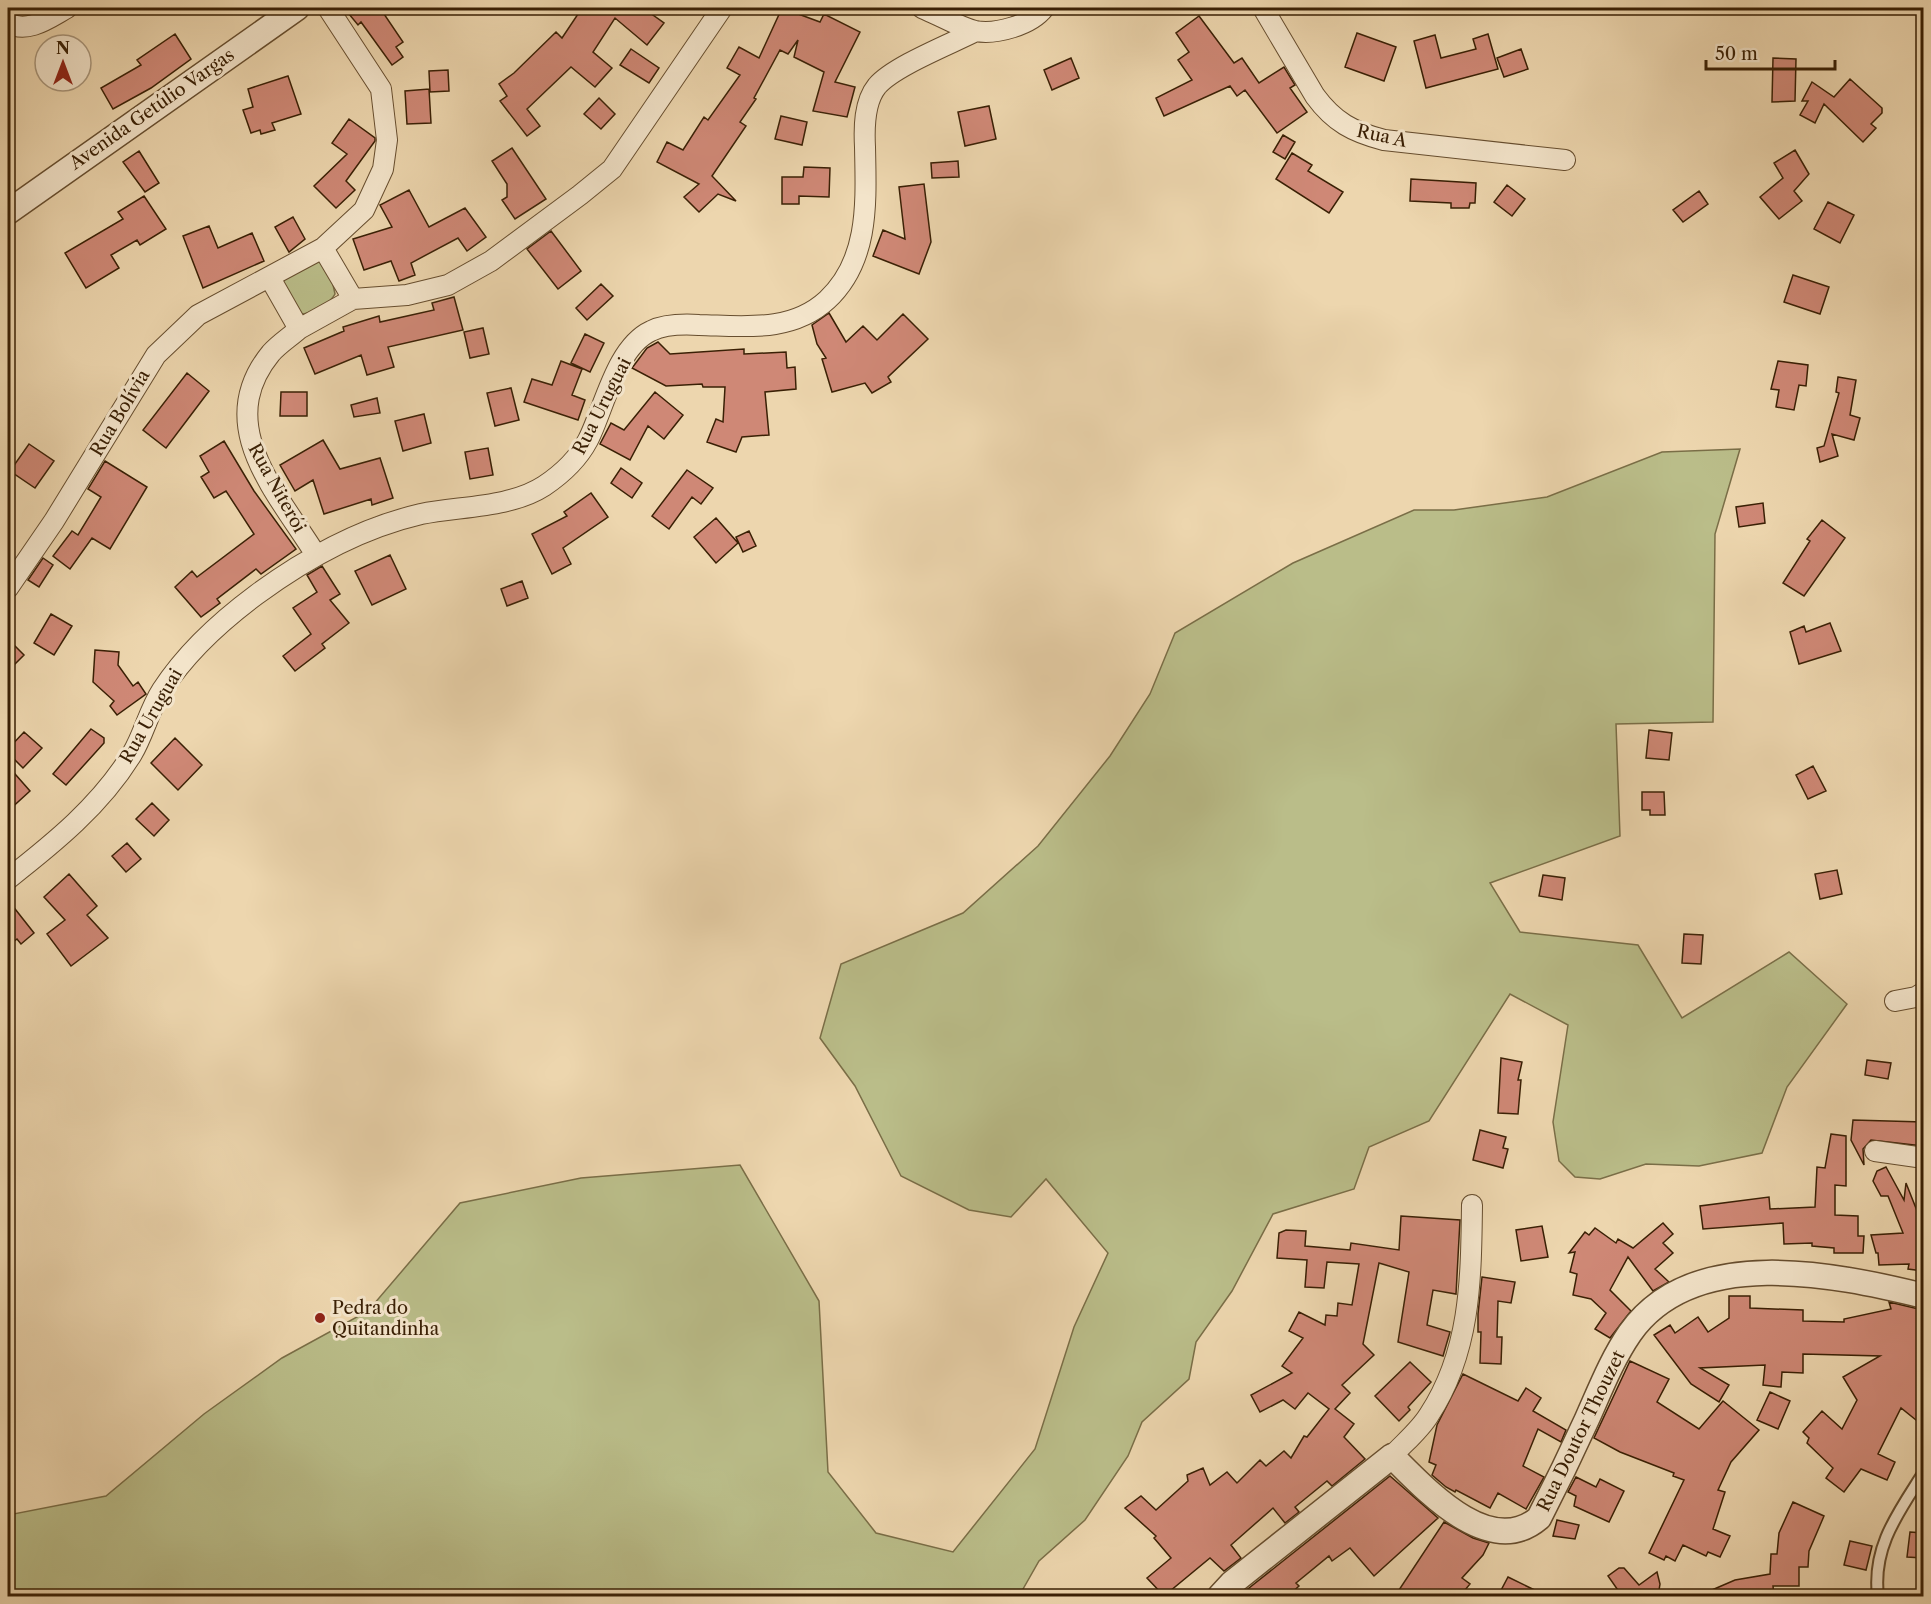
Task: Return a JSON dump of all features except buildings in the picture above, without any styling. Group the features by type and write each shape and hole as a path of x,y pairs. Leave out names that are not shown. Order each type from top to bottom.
{"street":[{"path":"8,22 16,27 39,24 67,8"},
{"name":"Avenida Getúlio Vargas","path":"8,212 297,8"},
{"name":"Rua Bolívia","path":"8,588 54,521 156,355 198,315 323,248 364,210 383,169 387,140 381,89 328,8"},
{"path":"323,248 353,299 407,295 448,285 491,261 612,169 722,8"},
{"path":"922,8 976,31 1014,27 1029,22 1044,8"},
{"name":"Rua A","path":"1263,8 1324,108 1352,130 1384,140 1565,160"},
{"name":"Rua Uruguai","path":"8,879 59,840 106,789 133,752 161,691 183,661 256,595 316,555 380,525 422,514 522,496 542,488 572,464 582,448 609,387 627,356 648,332 665,326 687,324 781,325 805,316 823,304 843,285 862,239 864,123 877,86 911,64 976,31"},
{"path":"270,278 299,329"},
{"name":"Rua Niterói","path":"316,555 258,462 247,433 248,401 254,378 272,352 299,329 353,299"},
{"path":"1896,1001 1916,997 1923,992"},
{"path":"1875,1151 1923,1158"},
{"path":"1220,1596 1233,1583 1392,1456 1428,1417 1444,1391 1463,1340 1472,1281 1472,1205"},
{"name":"Rua Doutor Thouzet","path":"1392,1456 1427,1491 1448,1507 1473,1522 1499,1532 1515,1532 1528,1528 1539,1518 1600,1387 1631,1332 1674,1292 1713,1280 1753,1274 1796,1273 1860,1280 1923,1296"}],"lane":[{"path":"1878,1596 1882,1549 1890,1524 1923,1472"}],"green space":[{"path":"317,260 323,262 331,275 335,294 329,302 319,308 297,314 282,285 285,278"},
{"path":"1740,449 1715,534 1713,722 1616,724 1620,836 1490,883 1520,932 1638,945 1682,1018 1789,952 1847,1004 1787,1087 1762,1153 1699,1166 1646,1164 1600,1179 1575,1177 1559,1161 1553,1122 1568,1025 1510,994 1429,1121 1369,1147 1354,1189 1273,1214 1232,1291 1196,1342 1189,1379 1142,1422 1128,1456 1085,1520 1039,1561 1019,1596 8,1596 8,1515 106,1496 204,1414 282,1358 368,1311 460,1203 581,1178 740,1165 819,1301 828,1472 876,1533 953,1552 1035,1449 1074,1327 1108,1253 1046,1179 1011,1217 969,1210 901,1176 855,1086 820,1038 841,964 963,913 1038,846 1110,756 1150,694 1175,633 1293,563 1414,510 1454,510 1547,497 1662,452"}],"place":[{"name":"Pedra do Quitandinha","path":"320,1318"}]}
